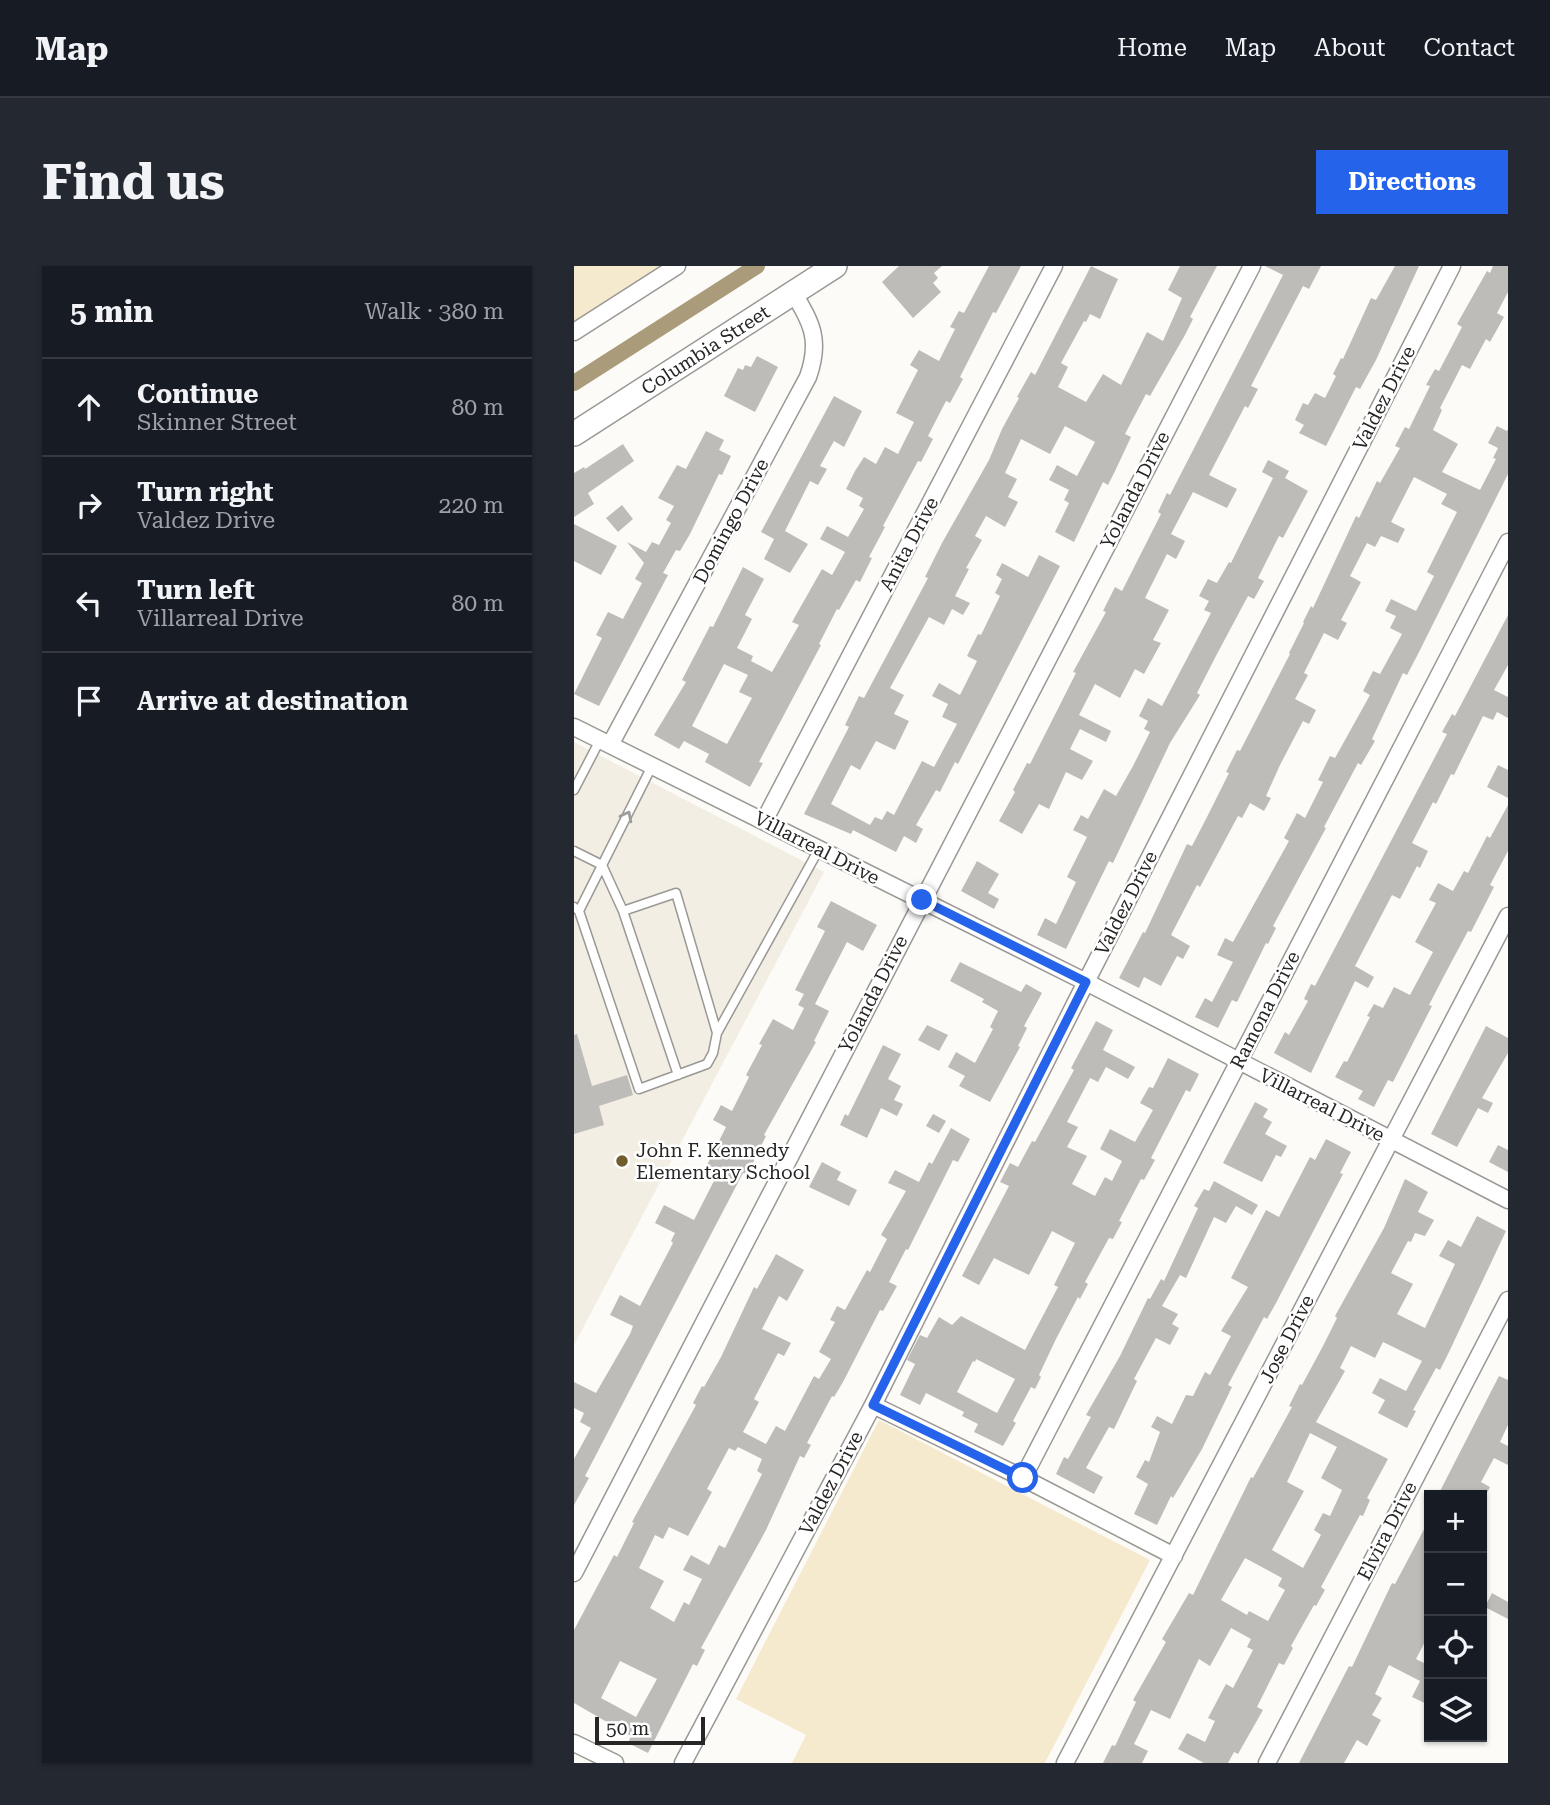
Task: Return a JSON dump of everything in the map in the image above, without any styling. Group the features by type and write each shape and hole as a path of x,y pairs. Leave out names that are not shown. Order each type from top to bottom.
{"street":[{"path":"574,332 677,266"},
{"name":"Columbia Street","path":"574,433 835,266"},
{"name":"Anita Drive","path":"764,821 1054,266"},
{"name":"Yolanda Drive","path":"574,1573 1252,266"},
{"name":"Valdez Drive","path":"683,1763 873,1405 1452,266"},
{"name":"Domingo Drive","path":"605,742 808,377 815,357 816,343 812,327 793,292"},
{"name":"Ramona Drive","path":"1023,1478 1508,542"},
{"name":"Villarreal Drive","path":"574,727 1086,982 1508,1200"},
{"name":"Jose Drive","path":"1065,1763 1508,916"},
{"name":"Elvira Drive","path":"1267,1763 1508,1300"},
{"path":"873,1405 1174,1556"},
{"path":"574,1743 615,1763"}],"lane":[{"path":"574,790 605,742"},
{"path":"652,766 602,866 576,909 639,1089 707,1064 713,1053 717,1033 819,849"},
{"path":"574,851 602,866 622,911 678,1075"},
{"path":"622,911 676,892 717,1033"}],"shaded area":[{"path":"574,266 661,266 574,325"},
{"name":"John F. Kennedy Elementary School","path":"574,742 824,872 574,1345"},
{"path":"879,1420 1150,1560 1045,1763 792,1763 806,1735 736,1699"}],"building":[{"path":"899,266 942,266 934,273 938,278 933,283 941,292 913,318 882,282"},
{"path":"989,266 1021,266 996,313 993,312 950,403 946,401 928,436 933,439 883,526 885,527 869,557 872,558 860,582 856,580 839,610 837,609 759,762 763,763 750,787 705,762 709,754 684,741 679,749 654,735 686,682 682,680 710,626 713,627 743,567 764,579 745,615 752,619 737,648 753,656 751,661 772,672 799,625 792,622 822,569 832,575 845,552 820,539 827,526 848,537 864,509 859,506 863,498 846,489 855,471 864,457 876,464 885,447 898,454 914,422 896,413 918,370 910,365 919,350 939,361 955,329 950,327 959,311 964,313","holes":["724,664 748,675 739,692 752,698 727,744 692,726"]},
{"path":"1091,266 1118,279 1100,319 1090,314 1086,322 1084,321 1061,363 1068,367 1058,387 1086,402 1103,374 1121,385 1147,332 1163,341 1182,298 1168,290 1180,266 1217,266 1190,317 1193,319 1185,335 1150,396 1146,394 1125,434 1131,437 1116,469 1108,485 1103,482 1074,542 1055,532 1069,503 1064,500 1069,490 1049,480 1057,465 1077,476 1095,442 1065,426 1050,454 1021,439 1005,473 1017,479 1008,497 1018,502 1005,527 986,516 975,536 982,540 966,568 969,569 955,596 970,603 963,615 952,609 944,625 929,617 890,688 904,695 894,714 909,721 895,750 876,741 860,770 851,765 831,804 870,825 875,817 882,820 887,811 894,815 922,761 934,767 957,724 942,717 948,704 932,696 939,683 960,695 977,661 967,656 978,634 981,635 1000,596 995,593 1002,579 996,575 1002,563 1028,577 1039,555 1060,566 958,764 955,762 940,792 936,790 916,825 923,829 916,843 904,836 896,852 853,830 851,834 804,814 849,727 845,725 859,696 864,698 928,578 925,577 942,543 989,460 1019,398 1017,397 1031,372 1035,375"},
{"path":"1265,266 1321,266 1309,289 1303,286 1251,386 1258,389 1248,408 1245,406 1209,475 1237,489 1227,508 1193,492 1171,534 1185,541 1176,559 1167,554 1145,598 1169,610 1153,640 1161,643 1144,674 1135,669 1120,698 1095,684 1079,715 1111,731 1106,742 1080,729 1070,749 1093,761 1082,780 1066,772 1049,809 1039,804 1022,834 999,821 1076,673 1073,672 1106,612 1103,611 1115,587 1122,591 1161,514 1158,512 1167,493 1170,495 1283,275"},
{"path":"1395,266 1419,266 1376,360 1360,389 1356,387 1326,446 1299,433 1304,425 1295,420 1303,403 1308,405 1315,393 1325,398 1336,376 1333,374 1341,358 1343,359 1371,298 1376,300"},
{"path":"1493,266 1508,266 1508,292 1497,313 1504,317 1490,342 1486,339 1470,369 1462,365 1440,408 1442,410 1433,430 1458,444 1442,472 1480,490 1496,459 1493,458 1498,448 1488,443 1497,426 1507,431 1508,429 1508,474 1407,675 1403,673 1372,739 1375,741 1361,765 1358,763 1273,926 1276,928 1268,944 1266,943 1237,1002 1232,1000 1218,1028 1195,1017 1205,998 1212,1002 1233,962 1217,955 1225,938 1233,942 1289,841 1284,838 1297,813 1305,818 1323,782 1318,780 1330,756 1335,758 1370,695 1363,691 1373,671 1380,674 1402,634 1390,628 1396,616 1385,611 1391,599 1416,611 1434,576 1427,572 1457,512 1441,504 1447,494 1414,477 1391,522 1405,529 1398,543 1381,536 1375,547 1367,543 1350,576 1361,582 1341,620 1347,623 1338,640 1324,633 1304,673 1308,675 1295,699 1316,710 1309,724 1303,721 1280,765 1266,796 1271,798 1264,811 1250,803 1242,818 1238,816 1171,935 1190,946 1183,959 1177,956 1161,986 1144,977 1139,988 1119,978 1143,932 1145,933 1187,844 1192,846 1207,817 1229,773 1226,772 1237,750 1240,751 1290,654 1356,516 1359,518 1377,481 1380,483 1400,448 1395,446 1405,427 1409,429 1430,386 1426,385 1435,369 1439,371 1462,327 1457,324 1487,271 1490,273"},
{"path":"757,356 778,367 755,412 724,396 738,368 743,370 745,365 751,367"},
{"path":"834,396 862,411 844,447 834,441 820,466 827,469 818,485 810,481 785,531 808,544 790,573 764,559 774,539 761,532"},
{"path":"706,431 724,440 719,450 731,456 722,475 719,474 690,534 680,551 676,550 663,573 668,575 599,706 574,694 602,638 596,635 608,612 623,619 642,583 635,579 644,563 627,542 646,552 652,542 659,545 671,523 666,520 674,506 658,498 677,465 686,469"},
{"path":"623,444 634,461 588,493 594,504 574,517 574,473 584,467 585,469"},
{"path":"1268,460 1289,471 1285,478 1308,491 1283,538 1279,536 1258,578 1264,581 1254,599 1248,596 1197,693 1200,695 1170,743 1113,863 1109,861 1066,949 1037,935 1045,918 1056,924 1076,882 1067,877 1087,837 1073,830 1081,815 1088,819 1104,789 1116,796 1133,766 1150,732 1144,729 1148,721 1139,716 1148,698 1162,706 1211,613 1204,610 1209,601 1199,596 1208,579 1217,583 1229,562 1231,563 1273,478 1262,472"},
{"path":"622,505 633,519 618,532 606,518"},
{"path":"574,524 617,546 601,575 574,561"},
{"path":"1508,615 1508,665 1494,690 1508,697 1508,718 1497,712 1493,720 1483,716 1454,775 1451,774 1436,804 1433,802 1412,843 1428,851 1420,868 1417,866 1400,899 1392,895 1355,966 1374,977 1368,988 1355,981 1311,1073 1274,1053 1285,1032 1289,1035 1308,1001 1304,999 1311,984 1315,986 1447,734 1442,732 1452,714 1455,716"},
{"path":"1498,765 1508,770 1508,798 1487,787"},
{"path":"1508,805 1508,851 1490,885 1494,887 1445,974 1429,1005 1432,1006 1393,1082 1388,1080 1374,1107 1358,1099 1363,1091 1335,1077 1344,1061 1347,1062 1374,1004 1383,1008 1394,987 1410,995 1433,952 1415,942 1436,903 1429,900 1438,883 1453,891 1464,871 1468,873 1487,836 1490,838"},
{"path":"977,861 999,874 988,893 999,899 994,909 961,891"},
{"path":"831,901 877,925 863,951 847,942 815,1004 829,1011 814,1041 816,1042 764,1135 766,1136 747,1175 743,1173 585,1476 589,1478 574,1505 574,1459 591,1428 580,1422 584,1413 574,1408 574,1382 596,1393 630,1334 633,1326 610,1315 620,1295 640,1306 673,1243 671,1241 675,1233 655,1223 664,1205 694,1220 717,1175 705,1169 726,1127 713,1120 721,1105 732,1111 749,1077 746,1075 762,1045 759,1044 773,1019 793,1030 804,1008 798,1005 804,994 795,990 825,931 817,927"},
{"path":"960,962 1021,992 1026,984 1042,993 1024,1026 1027,1028 1018,1046 1020,1047 990,1102 959,1086 965,1076 948,1067 956,1052 975,1063 993,1029 990,1027 998,1011 982,1002 984,999 950,981"},
{"path":"1096,1021 1113,1030 1103,1050 1135,1067 1128,1079 1106,1067 1098,1082 1090,1078 1067,1122 1078,1127 1067,1147 1087,1156 1072,1184 1095,1196 1105,1177 1112,1181 1122,1161 1100,1149 1110,1129 1135,1142 1153,1110 1140,1103 1149,1087 1153,1088 1168,1058 1199,1074 1190,1092 1186,1090 1151,1158 1155,1160 1144,1180 1141,1179 1119,1221 1122,1222 1113,1239 1109,1238 1085,1282 1088,1284 1080,1299 1078,1297 1039,1375 1041,1377 1035,1389 1031,1387 1003,1446 974,1432 978,1424 962,1416 964,1412 926,1393 920,1405 900,1395 915,1364 907,1360 920,1335 927,1338 939,1317 952,1325 961,1316 1025,1350 1058,1287 1054,1285 1075,1243 1052,1231 1029,1275 994,1258 979,1285 962,1276 1009,1186 1000,1182 1010,1163 1018,1167 1032,1141 1035,1142 1074,1070 1071,1068","holes":["976,1359 1015,1379 997,1413 957,1392"]},
{"path":"927,1025 948,1035 939,1051 918,1040"},
{"path":"1486,1026 1508,1038 1508,1053 1482,1098 1493,1103 1488,1113 1478,1108 1457,1147 1431,1134"},
{"path":"577,1034 592,1086 627,1075 633,1095 599,1106 604,1125 574,1134 574,1035"},
{"path":"883,1045 901,1054 888,1079 901,1086 894,1100 903,1104 897,1116 881,1108 867,1138 840,1125 845,1114 848,1116"},
{"path":"1255,1102 1268,1109 1263,1117 1272,1122 1265,1134 1287,1146 1281,1157 1276,1155 1262,1182 1223,1163"},
{"path":"933,1114 946,1121 939,1133 926,1126"},
{"path":"951,1128 970,1139 958,1162 953,1160 908,1250 906,1249 889,1282 897,1286 883,1311 880,1310 843,1382 834,1397 832,1396 807,1443 811,1445 804,1458 800,1456 766,1530 701,1648 705,1650 697,1666 693,1664 648,1753 628,1743 631,1736 574,1703 574,1630 614,1555 617,1557 634,1523 632,1522 696,1405 693,1403 721,1357 754,1287 757,1289 776,1254 804,1270 787,1301 779,1296 762,1329 791,1343 784,1356 778,1353 754,1399 759,1402 743,1432 766,1444 776,1426 785,1431 814,1376 819,1379 831,1359 819,1352 835,1322 830,1320 837,1306 845,1310 867,1270 870,1272 887,1239 881,1235 906,1191 888,1183 895,1170 919,1182 929,1162 932,1164","holes":["738,1447 762,1459 757,1471 762,1474 725,1548 719,1545 709,1565 691,1555 683,1570 702,1579 689,1605 684,1602 674,1622 650,1608 664,1581 639,1568 655,1535 663,1539 669,1527 688,1536 712,1492 707,1489 729,1448 735,1451","620,1661 657,1679 636,1717 601,1698"]},
{"path":"1326,1139 1351,1152 1340,1173 1343,1174 1276,1303 1267,1319 1264,1317 1228,1385 1232,1387 1202,1449 1173,1498 1171,1496 1157,1525 1134,1514 1148,1484 1136,1477 1145,1460 1149,1462 1160,1432 1151,1427 1157,1416 1172,1424 1186,1395 1193,1396 1205,1372 1210,1375 1231,1336 1221,1331 1248,1287 1231,1278 1266,1210 1279,1217 1310,1157 1315,1160"},
{"path":"1498,1145 1508,1150 1508,1172 1489,1162"},
{"path":"822,1162 841,1172 837,1180 857,1190 849,1206 809,1187"},
{"path":"1405,1179 1428,1192 1418,1212 1434,1220 1425,1236 1415,1233 1411,1242 1408,1241 1391,1273 1413,1284 1397,1314 1425,1328 1455,1264 1439,1256 1448,1240 1461,1247 1477,1216 1506,1231 1440,1370 1436,1368 1413,1410 1416,1411 1407,1428 1378,1413 1385,1400 1372,1393 1380,1378 1406,1391 1422,1361 1383,1342 1375,1358 1351,1346 1340,1368 1345,1371 1316,1422 1388,1459 1367,1498 1370,1500 1363,1516 1360,1515 1321,1587 1325,1590 1291,1646 1293,1648 1284,1665 1279,1663 1257,1707 1263,1710 1238,1754 1234,1752 1228,1763 1204,1763 1178,1749 1187,1733 1205,1742 1215,1721 1208,1718 1226,1684 1233,1688 1253,1650 1247,1647 1251,1639 1231,1628 1210,1666 1199,1659 1170,1719 1151,1710 1134,1744 1148,1751 1142,1763 1103,1763 1112,1745 1115,1746 1136,1702 1133,1700 1166,1642 1162,1639 1189,1593 1193,1595 1251,1477 1253,1478 1292,1407 1289,1406 1300,1384 1302,1385 1323,1346 1337,1318 1335,1316 1384,1228","holes":["1310,1433 1337,1447 1321,1478 1342,1490 1330,1516 1323,1513 1314,1530 1321,1535 1303,1568 1272,1550 1304,1491 1287,1482","1245,1558 1282,1578 1278,1586 1285,1590 1268,1621 1249,1611 1247,1615 1221,1600"]},
{"path":"1214,1181 1258,1205 1252,1215 1236,1206 1226,1223 1214,1217 1186,1278 1180,1275 1162,1306 1178,1314 1172,1324 1179,1328 1170,1345 1156,1338 1134,1379 1137,1381 1114,1429 1109,1427 1086,1468 1103,1477 1094,1494 1056,1474 1064,1457 1068,1459 1091,1417 1086,1415 1120,1356 1148,1298 1150,1299 1161,1279 1164,1281 1198,1208 1194,1206 1204,1189 1209,1191"},
{"path":"1499,1376 1508,1380 1508,1425 1500,1442 1508,1446 1508,1465 1494,1458 1481,1482 1490,1487 1487,1493 1487,1490 1441,1490"},
{"path":"1424,1529 1424,1644 1416,1659 1424,1663 1424,1703 1412,1697 1420,1681 1389,1665 1375,1694 1382,1698 1372,1715 1381,1720 1367,1746 1357,1740 1344,1763 1299,1763 1349,1666 1352,1667 1392,1583 1395,1584"},
{"path":"1492,1593 1508,1602 1508,1619 1487,1608"}],"waterway":[{"path":"574,383 757,266"}],"place":[{"name":"John F. Kennedy Elementary School","path":"622,1161"}],"route":[{"path":"922,900 1086,982 873,1405 1023,1478"}]}
